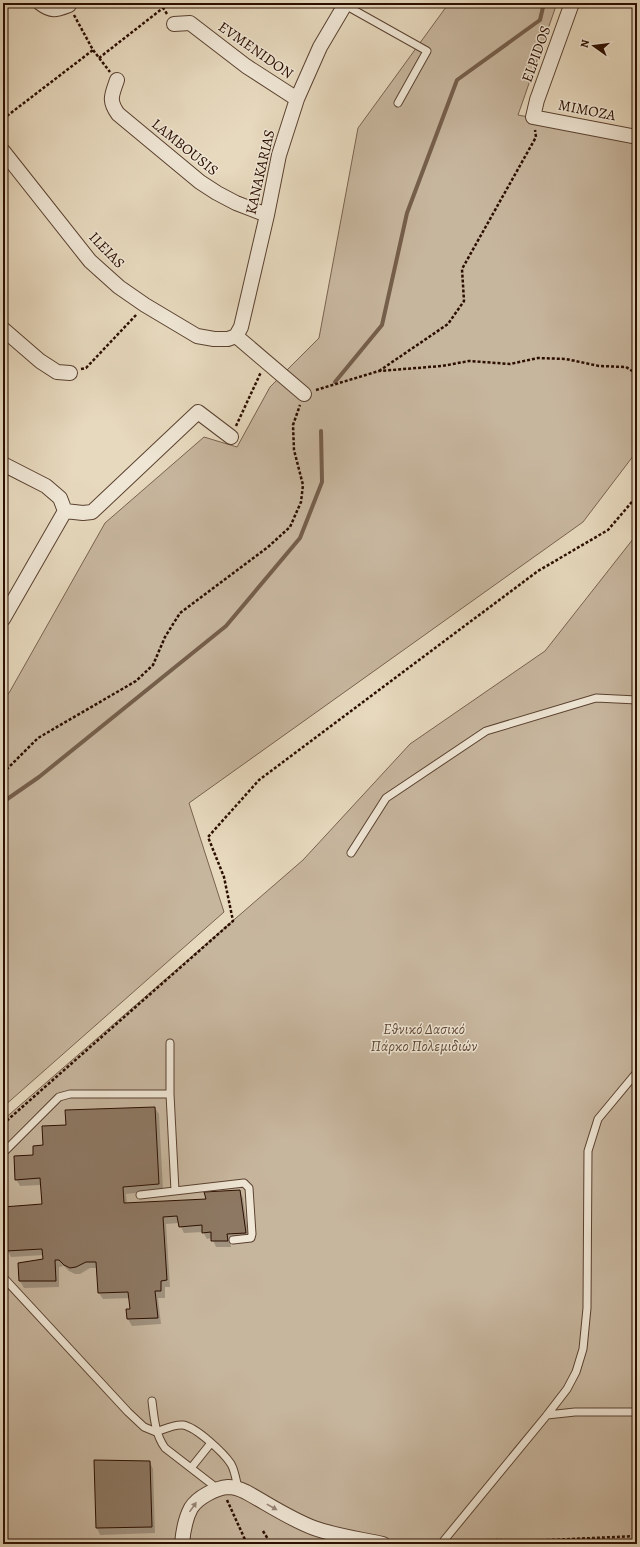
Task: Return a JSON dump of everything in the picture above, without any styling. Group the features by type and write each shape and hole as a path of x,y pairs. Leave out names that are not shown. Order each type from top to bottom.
{"street":[{"path":"40,3 46,8 55,10 69,5"},
{"name":"ELPIDOS","path":"533,117 537,100 572,3"},
{"name":"KANAKARIAS","path":"236,336 241,327 280,155 297,99 320,48 345,4"},
{"name":"EVMENIDON","path":"174,24 190,23 246,66 297,99"},
{"name":"LAMBOUSIS","path":"117,80 111,100 112,106 118,114 200,182 216,193 236,203 267,215"},
{"name":"MIMOZA","path":"533,117 636,134"},
{"name":"ILEIAS","path":"3,151 90,261 119,287 145,305 197,336 214,339 228,339 236,336"},
{"path":"3,329 40,361 57,372 70,373"},
{"path":"236,336 304,394"},
{"path":"65,511 83,513 92,512 198,412 231,437"},
{"path":"3,464 46,486 60,498 65,511"},
{"path":"3,619 65,511"},
{"path":"182,1544 186,1520 192,1507 200,1498 218,1489 229,1487 238,1488 296,1520 314,1528 383,1544"}],"lane":[{"path":"345,4 427,51 398,103"},
{"path":"351,852 386,798 486,731 596,698 637,700"},
{"path":"170,1043 170,1094 175,1191"},
{"path":"441,1544 548,1415 567,1389 576,1372 583,1349 587,1308 588,1151 598,1119 637,1072"},
{"path":"3,1153 59,1097 70,1094 170,1094"},
{"path":"140,1195 244,1183 249,1188 252,1234 251,1238 248,1239 233,1240"},
{"path":"3,1277 128,1412 144,1427 156,1432 176,1425 184,1425 192,1428 223,1454 232,1466 238,1488"},
{"path":"152,1401 156,1432 159,1440 165,1448 218,1489"},
{"path":"548,1415 575,1412 637,1412"},
{"path":"191,1468 211,1443"}],"path":[{"path":"69,5 93,50 117,80"},
{"path":"99,58 163,8"},
{"path":"3,119 93,50"},
{"path":"379,371 448,324 464,302 462,269 536,137 533,117"},
{"path":"70,373 86,368 145,305"},
{"path":"3,772 38,738 136,681 153,665 165,637 180,613 268,547 290,527 301,502 303,485 294,450 293,424 304,394 379,371 442,366 469,361 510,364 538,358 566,359 599,366 626,367 637,374"},
{"path":"231,437 264,366"},
{"path":"3,1124 233,921 224,877 208,837 259,780 538,571 608,530 637,496"},
{"path":"218,1489 230,1504 248,1544"},
{"path":"263,1531 271,1544"},
{"path":"480,1544 497,1540 527,1541 637,1536"}],"green space":[{"path":"449,3 557,3 518,115 637,138 637,451 583,522 189,803 224,912 3,1107 3,699 9,693 105,523 204,437 237,447 270,387 319,338 358,128"},
{"name":"Εθνικό Δασικό Πάρκο Πολεμιδιών","path":"637,534 637,1544 3,1544 3,1120 303,860 410,744 545,651"}],"building":[{"path":"155,1107 159,1184 123,1187 124,1203 206,1199 204,1192 240,1190 246,1233 227,1234 228,1241 211,1241 211,1232 202,1233 202,1225 179,1227 177,1216 163,1217 167,1280 161,1281 161,1291 155,1291 158,1318 127,1319 126,1309 130,1309 128,1292 98,1293 96,1262 86,1262 70,1268 59,1260 55,1260 56,1281 19,1281 18,1263 43,1259 42,1249 6,1251 3,1207 42,1204 40,1178 15,1180 14,1156 33,1155 33,1146 43,1145 42,1126 66,1125 65,1110"},
{"path":"94,1460 150,1461 152,1527 96,1528"}],"waterway":[{"path":"335,382 382,325 407,213 457,80 540,20 544,3"},
{"path":"3,802 39,777 226,626 300,538 322,482 321,431"}]}
